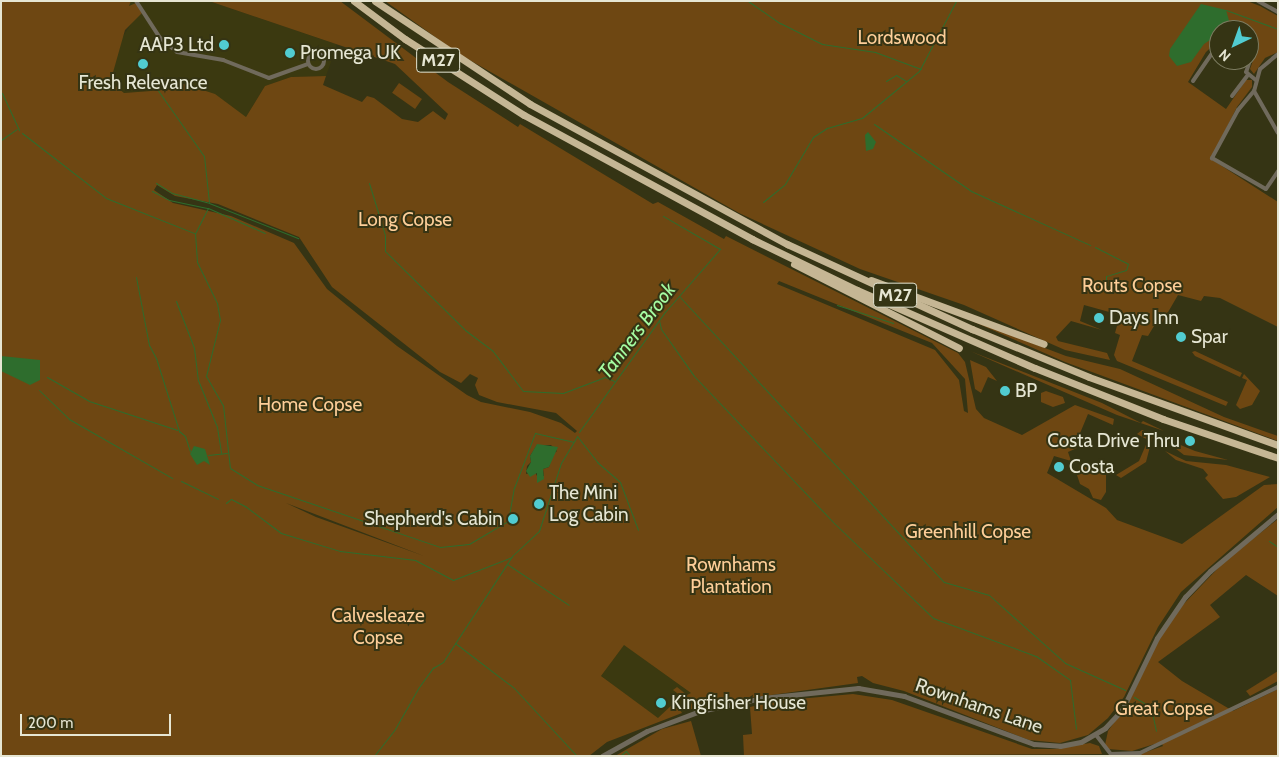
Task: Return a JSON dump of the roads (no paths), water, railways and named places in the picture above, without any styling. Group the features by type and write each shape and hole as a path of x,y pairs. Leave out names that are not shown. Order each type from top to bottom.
{"highway":[{"name":"M27","path":"354,1 405,40 524,115 752,239 815,277 959,348"},
{"name":"M27","path":"375,1 530,104 608,149 854,276 1089,377 1278,446"},
{"name":"M27","path":"752,239 866,294 1035,368 1163,419 1278,458"},
{"name":"M27","path":"854,276 911,294 1044,344"}],"street":[{"path":"136,1 160,38 176,52 223,60 269,78 308,64 313,54 323,59 322,66 317,69 308,64"},
{"path":"1258,1 1266,3 1278,12"},
{"path":"1278,54 1260,68 1254,91 1238,110 1212,158 1266,189 1278,171"},
{"path":"1272,57 1278,61"},
{"path":"1193,81 1209,58"},
{"path":"1247,70 1248,75 1256,80"},
{"path":"1232,96 1248,75"},
{"path":"1254,91 1278,134"},
{"name":"Rownhams Lane","path":"602,756 647,730 700,711 762,698 851,688 899,694 1034,744 1066,745 1096,735 1122,710 1157,638 1185,597 1210,570 1278,514"},
{"path":"1096,735 1111,754 1140,753 1278,687"}],"waterway":[{"path":"748,1 780,23 822,44 875,52 921,69"},
{"name":"Tanners Brook","path":"763,202 785,184 813,137 827,128 862,118 919,71 956,1"},
{"path":"1226,10 1278,29"},
{"path":"886,81 896,75 906,81"},
{"path":"157,89 204,156 209,202"},
{"path":"2,93 19,130"},
{"path":"874,124 971,191 1090,245"},
{"path":"1,140 17,129"},
{"path":"22,133 106,198 194,233"},
{"path":"156,183 172,193 209,203 298,238"},
{"path":"369,183 385,235 385,251 465,330 492,350 523,391 563,393 605,377 614,381"},
{"path":"152,191 169,200 208,208 265,233"},
{"path":"208,208 195,233 197,262 217,303 220,320 206,376 223,405 230,468 257,485 440,547 469,544 508,521 514,488 535,433 573,442"},
{"name":"Tanners Brook","path":"579,432 665,312 720,249 663,216"},
{"path":"1095,247 1128,264 1126,270 1106,276 1106,280"},
{"path":"136,277 149,345 156,358 179,431 185,436 190,451"},
{"path":"679,296 944,582 989,595 1065,663 1125,690"},
{"path":"176,301 194,348 198,380 217,427 221,453"},
{"path":"837,305 893,323"},
{"path":"659,320 661,329 694,376 835,524 933,618 1036,656 1070,680 1076,729"},
{"path":"47,377 89,401 177,430"},
{"path":"39,390 69,419 172,478"},
{"name":"Tanners Brook","path":"374,756 395,729 419,687 433,668 443,662 512,556 539,531 561,463 577,436 597,462 620,482 638,530"},
{"path":"208,455 227,453"},
{"path":"181,481 218,499"},
{"path":"226,503 231,499 245,506 281,533 340,551 415,560 453,580 512,557"},
{"path":"1269,541 1278,547"},
{"path":"507,564 569,605"},
{"path":"455,643 514,688 577,756"},
{"path":"1134,697 1144,703 1153,717 1156,731"},
{"path":"620,756 626,751 630,756"}],"place":[{"name":"AAP3 Ltd","path":"224,45"},
{"name":"Promega UK","path":"290,53"},
{"name":"Fresh Relevance","path":"143,64"},
{"name":"Days Inn","path":"1099,318"},
{"name":"Spar","path":"1181,337"},
{"name":"BP","path":"1005,391"},
{"name":"Costa Drive Thru","path":"1190,441"},
{"name":"Costa","path":"1059,467"},
{"name":"The Mini Log Cabin","path":"539,504"},
{"name":"Shepherd's Cabin","path":"513,519"},
{"name":"Kingfisher House","path":"661,703"}],"park label":[{"name":"Lordswood","path":"902,38"},
{"name":"Long Copse","path":"405,220"},
{"name":"Routs Copse","path":"1132,286"},
{"name":"Home Copse","path":"310,405"},
{"name":"Greenhill Copse","path":"968,532"},
{"name":"Rownhams Plantation","path":"731,576"},
{"name":"Calvesleaze Copse","path":"378,627"},
{"name":"Great Copse","path":"1164,709"}]}
